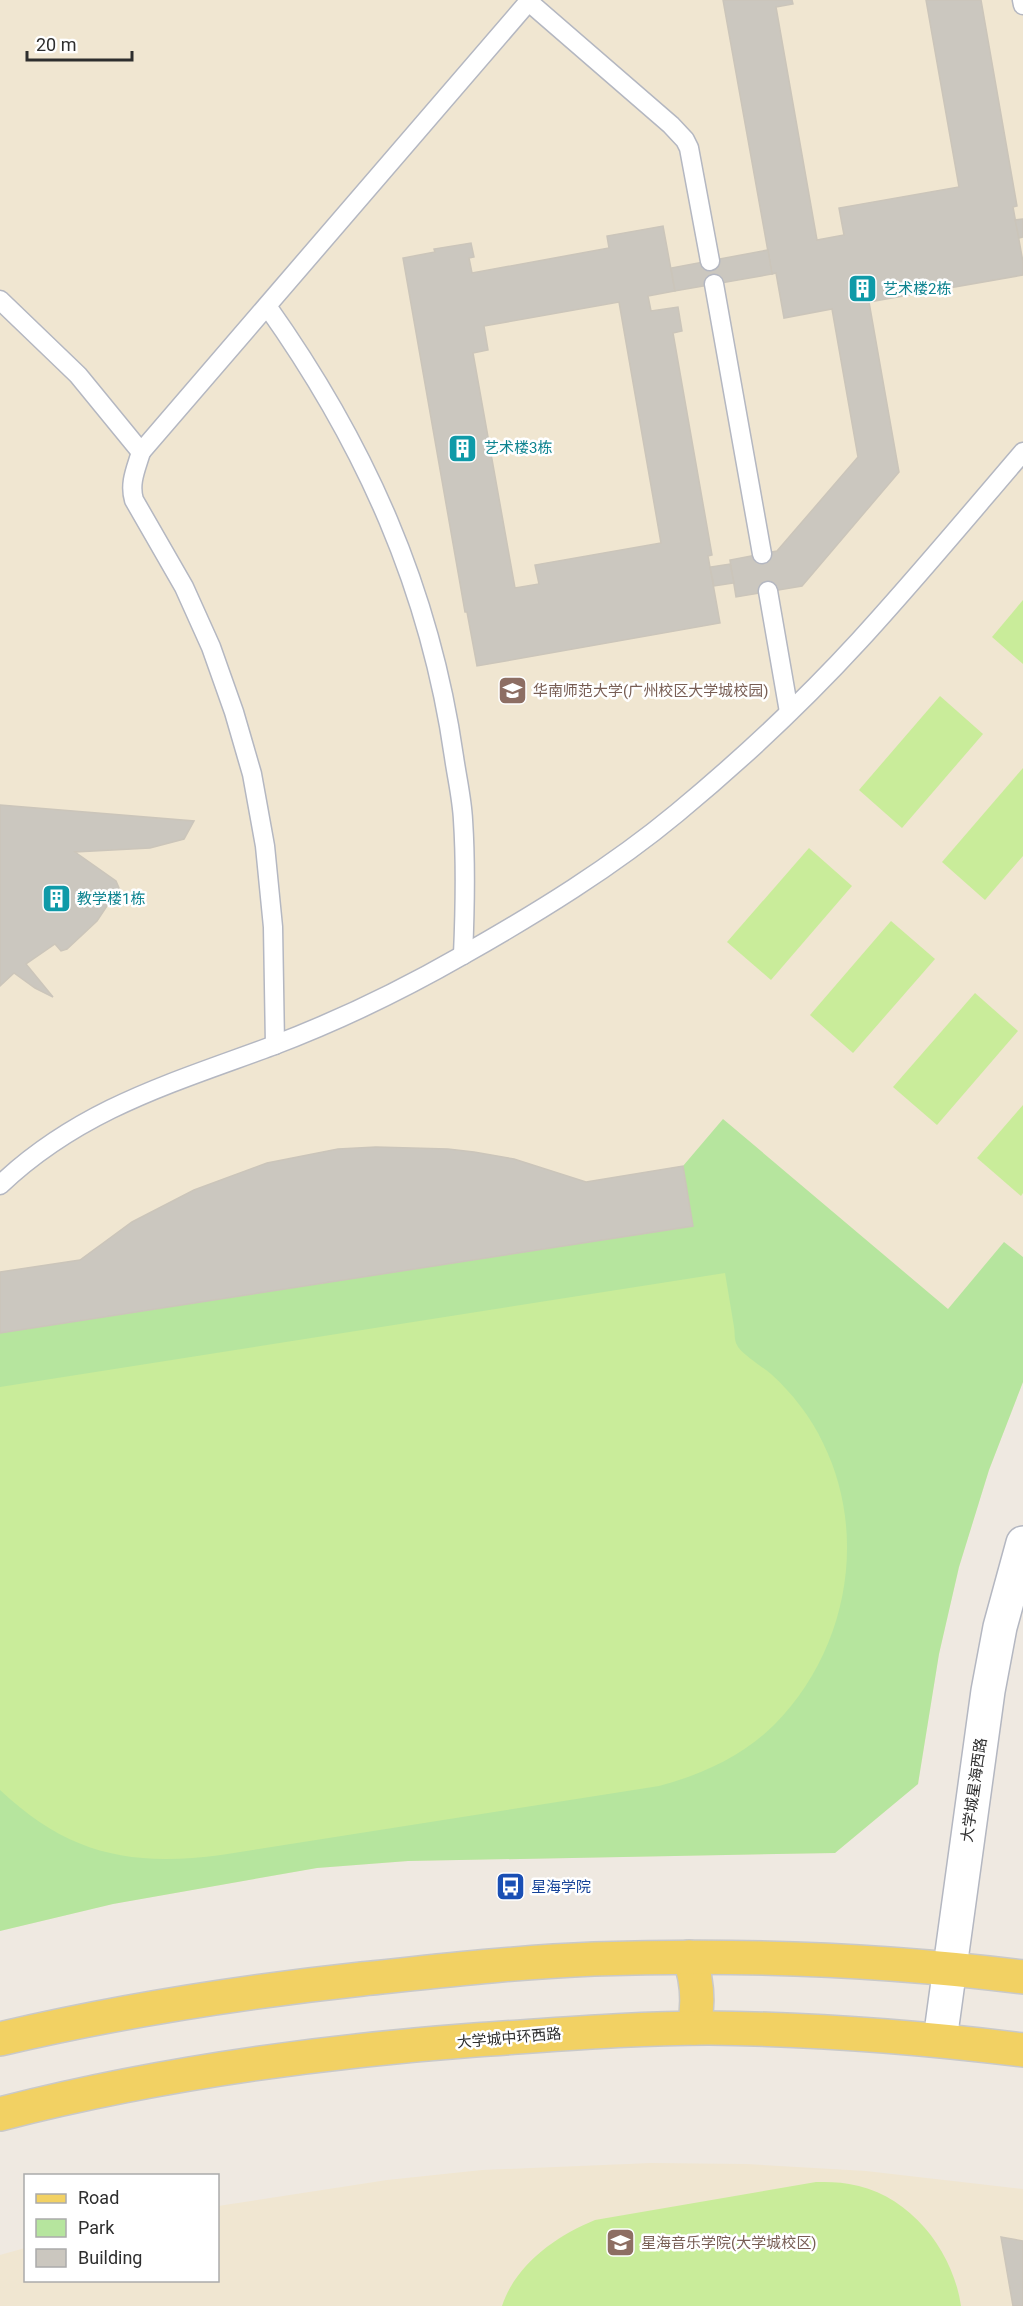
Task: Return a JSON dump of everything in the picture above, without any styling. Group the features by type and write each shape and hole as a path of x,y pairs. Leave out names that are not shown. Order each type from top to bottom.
{"main road":[{"path":"689,1957 697,1991 697,2014 694,2028"},
{"path":"0,2039 131,2012 275,1988 592,1959 806,1958 1023,1977"},
{"name":"大学城中环西路","path":"0,2114 144,2083 286,2059 417,2044 548,2034 694,2028 810,2030 940,2040 1023,2050"}],"street":[{"name":"大学城星海西路","path":"940,2040 988,1691 1000,1627 1023,1543"}],"lane":[{"path":"1022,0 1023,5"},
{"path":"275,1045 273,927 265,846 252,774 234,712 211,647 184,587 134,500 131,491 132,481 141,452 529,1 671,125 684,140 692,161 710,261"},
{"path":"714,284 762,554"},
{"path":"0,300 78,375 141,452"},
{"path":"267,306 321,387 353,442 378,493 414,586 439,671 463,817 466,881 463,956"},
{"path":"0,1185 18,1168 58,1138 99,1113 161,1087 275,1045 394,992 463,956 608,864 674,815 789,712 858,642 1023,452"},
{"path":"768,591 789,712"}],"shaded area":[{"name":"华南师范大学(广州校区大学城校园)","path":"0,0 1023,0 1023,1382 989,1470 959,1567 939,1654 918,1784 835,1853 408,1861 317,1868 113,1904 0,1931"},
{"name":"星海音乐学院(大学城校区)","path":"651,2163 747,2164 866,2171 1023,2189 1023,2306 0,2306 0,2255 24,2248 24,2282 219,2282 219,2206 387,2180 482,2170"}],"green space":[{"path":"1023,600 1023,664 992,637"},
{"path":"940,696 983,734 902,828 859,790"},
{"path":"1023,768 1023,856 985,900 942,862"},
{"path":"809,848 852,886 771,980 727,942"},
{"path":"891,921 935,959 853,1053 810,1015"},
{"path":"975,993 1018,1031 937,1125 893,1087"},
{"path":"1023,1105 1023,1193 1021,1196 977,1158"},
{"path":"723,1119 948,1309 1004,1242 1023,1257 1023,1382 989,1470 959,1567 939,1654 918,1784 835,1853 408,1861 317,1868 113,1904 0,1931 0,1333 692,1226 683,1166"},
{"path":"725,1273 737,1345 794,1397 823,1443 837,1479 845,1516 847,1554 843,1592 834,1628 819,1663 799,1696 774,1725 749,1746 706,1770 659,1786 221,1855 188,1858 129,1857 76,1842 50,1829 25,1812 0,1790 0,1387"},
{"path":"816,2182 845,2183 870,2189 890,2199 908,2212 938,2245 956,2285 961,2306 502,2306 517,2277 539,2253 566,2234 595,2220"}],"building":[{"name":"艺术楼2栋","path":"723,0 792,0 793,4 776,7 817,240 844,235 839,208 959,187 926,0 981,0 1017,206 1013,207 1023,262 1023,275 869,302 899,472 802,586 736,597 730,560 777,551 858,457 832,309 784,318 776,273 772,274"},
{"path":"1023,219 1023,237 1019,238 1015,220"},
{"name":"艺术楼3栋","path":"663,226 675,291 648,296 651,311 678,307 682,331 673,333 712,555 708,556 720,623 477,666 467,612 465,612 403,258 435,252 434,249 471,243 474,257 469,258 472,273 609,248 607,236","holes":["619,302 661,543 535,565 539,584 515,588 473,353 488,350 484,326"]},
{"path":"768,250 772,274 675,291 671,268"},
{"path":"730,564 734,583 714,586 710,567"},
{"name":"教学楼1栋","path":"0,805 194,821 184,839 150,848 75,852 116,881 119,888 97,921 67,949 61,951 55,944 26,964 53,997 14,973 0,986"},
{"path":"376,1147 474,1152 514,1159 586,1182 683,1166 693,1226 0,1333 0,1272 80,1260 132,1222 194,1190 267,1163 338,1149"},
{"path":"1001,2237 1023,2241 1023,2306 1013,2306"}],"place":[{"name":"艺术楼2栋","path":"862,289"},
{"name":"艺术楼3栋","path":"463,448"},
{"name":"华南师范大学(广州校区大学城校园)","path":"512,691"},
{"name":"教学楼1栋","path":"56,899"},
{"name":"星海学院","path":"510,1887"},
{"name":"星海音乐学院(大学城校区)","path":"620,2243"}]}
